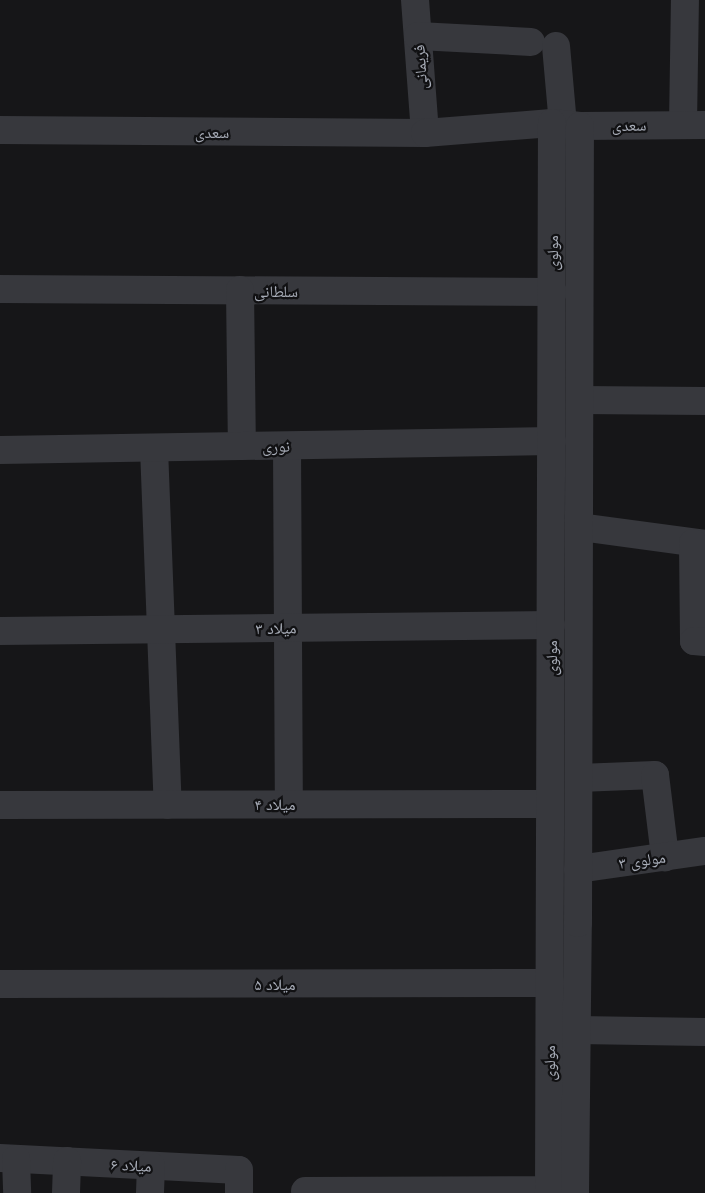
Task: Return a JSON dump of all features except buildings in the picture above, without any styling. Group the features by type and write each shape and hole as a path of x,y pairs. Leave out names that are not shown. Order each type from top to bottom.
{"street":[{"name":"فریمانی","path":"415,0 425,134"},
{"path":"685,0 694,124"},
{"path":"418,36 543,44 565,124"},
{"name":"سعدی","path":"0,130 425,134 565,124 694,124"},
{"name":"مولوی","path":"549,1192 553,292 565,124"},
{"name":"مولوی","path":"565,124 580,400 578,1030 575,1193"},
{"name":"سلطانی","path":"0,289 553,292"},
{"path":"240,290 242,446"},
{"path":"580,400 705,401"},
{"name":"نوری","path":"0,450 552,441"},
{"path":"287,446 289,804"},
{"path":"154,448 168,805"},
{"path":"580,527 699,544 694,641 705,642"},
{"name":"میلاد ۳","path":"0,631 551,625"},
{"path":"579,778 655,775 665,857"},
{"name":"میلاد ۴","path":"0,805 550,804"},
{"name":"مولوی ۳","path":"578,869 705,851"},
{"path":"550,924 578,923"},
{"name":"میلاد ۵","path":"0,984 550,983"},
{"path":"578,1030 705,1032"},
{"path":"8,1158 16,1193"},
{"name":"میلاد ۶","path":"8,1158 239,1170 239,1193"},
{"path":"66,1193 67,1161"},
{"path":"150,1193 151,1166"},
{"path":"305,1191 549,1192"}]}
